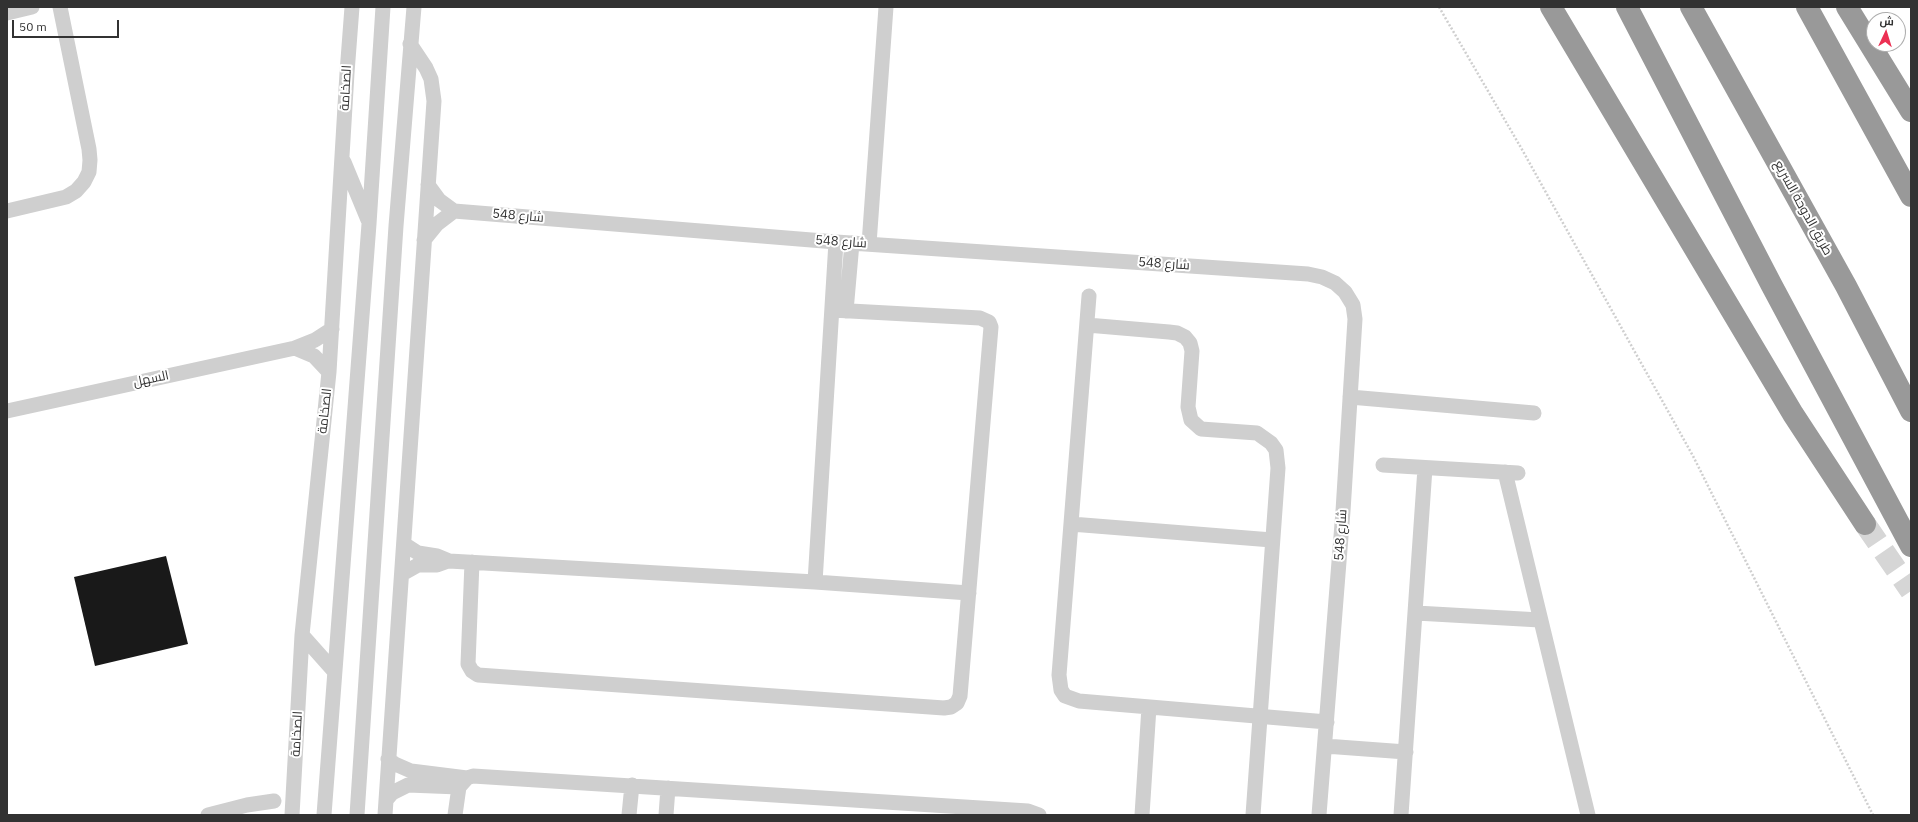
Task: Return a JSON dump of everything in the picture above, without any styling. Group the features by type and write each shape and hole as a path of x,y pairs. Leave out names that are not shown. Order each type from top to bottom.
{"highway":[{"path":"1551,7 1793,414 1866,524"},
{"path":"1627,7 1771,284 1911,546"},
{"name":"طريق الدوحة السريع","path":"1691,7 1846,286 1911,411"},
{"path":"1807,7 1911,196"},
{"path":"1847,7 1911,112"}],"street":[{"path":"7,13 32,7"},
{"path":"7,211 66,197 76,191 84,182 89,172 89,149 60,7"},
{"name":"الصخامة","path":"292,815 302,635 329,372 352,7"},
{"path":"324,815 369,224 383,7"},
{"path":"357,815 410,44 414,7"},
{"path":"870,244 886,7"},
{"path":"385,815 433,92 426,68 410,44"},
{"path":"342,158 369,224"},
{"path":"424,240 437,224 454,211 439,200 428,185"},
{"name":"شارع 548","path":"454,211 836,242 1300,274 1322,277 1340,288 1353,305 1355,319 1320,815"},
{"path":"836,242 839,310"},
{"path":"815,582 839,310 852,243"},
{"path":"1090,296 1058,682 1061,690 1072,700 1327,722"},
{"path":"472,562 468,664 472,671 478,675 944,708 951,707 957,703 960,696 991,327 989,322 980,318 839,310"},
{"path":"1087,325 1169,332 1177,333 1185,337 1190,343 1192,351 1188,407 1191,420 1201,429 1257,433 1271,443 1276,450 1278,468 1253,815"},
{"name":"السهل","path":"7,411 295,348 315,340 332,329"},
{"path":"295,348 314,356 329,372"},
{"path":"1350,397 1534,413"},
{"path":"1383,465 1512,473 1540,620 1588,815"},
{"path":"1401,815 1426,468"},
{"path":"1071,524 1272,540"},
{"path":"404,544 418,553 437,556 449,561"},
{"path":"402,574 418,565 437,564 449,561 815,582 968,593"},
{"path":"1416,613 1540,620"},
{"path":"302,635 334,671"},
{"path":"1142,815 1149,707"},
{"path":"1325,746 1406,752"},
{"path":"388,759 411,771 463,782"},
{"path":"386,800 392,793 408,784 463,782 480,776 632,785 874,808 1028,811 1039,815"},
{"path":"455,815 463,782"},
{"path":"629,815 632,785"},
{"path":"666,815 668,788"},
{"path":"214,814 247,805 274,801"}],"path":[{"path":"1439,7 1520,146 1693,456 1873,815"}],"building":[{"path":"166,556 188,644 95,666 74,577"}],"tunnel":[{"path":"1865,524 1911,591"}]}
